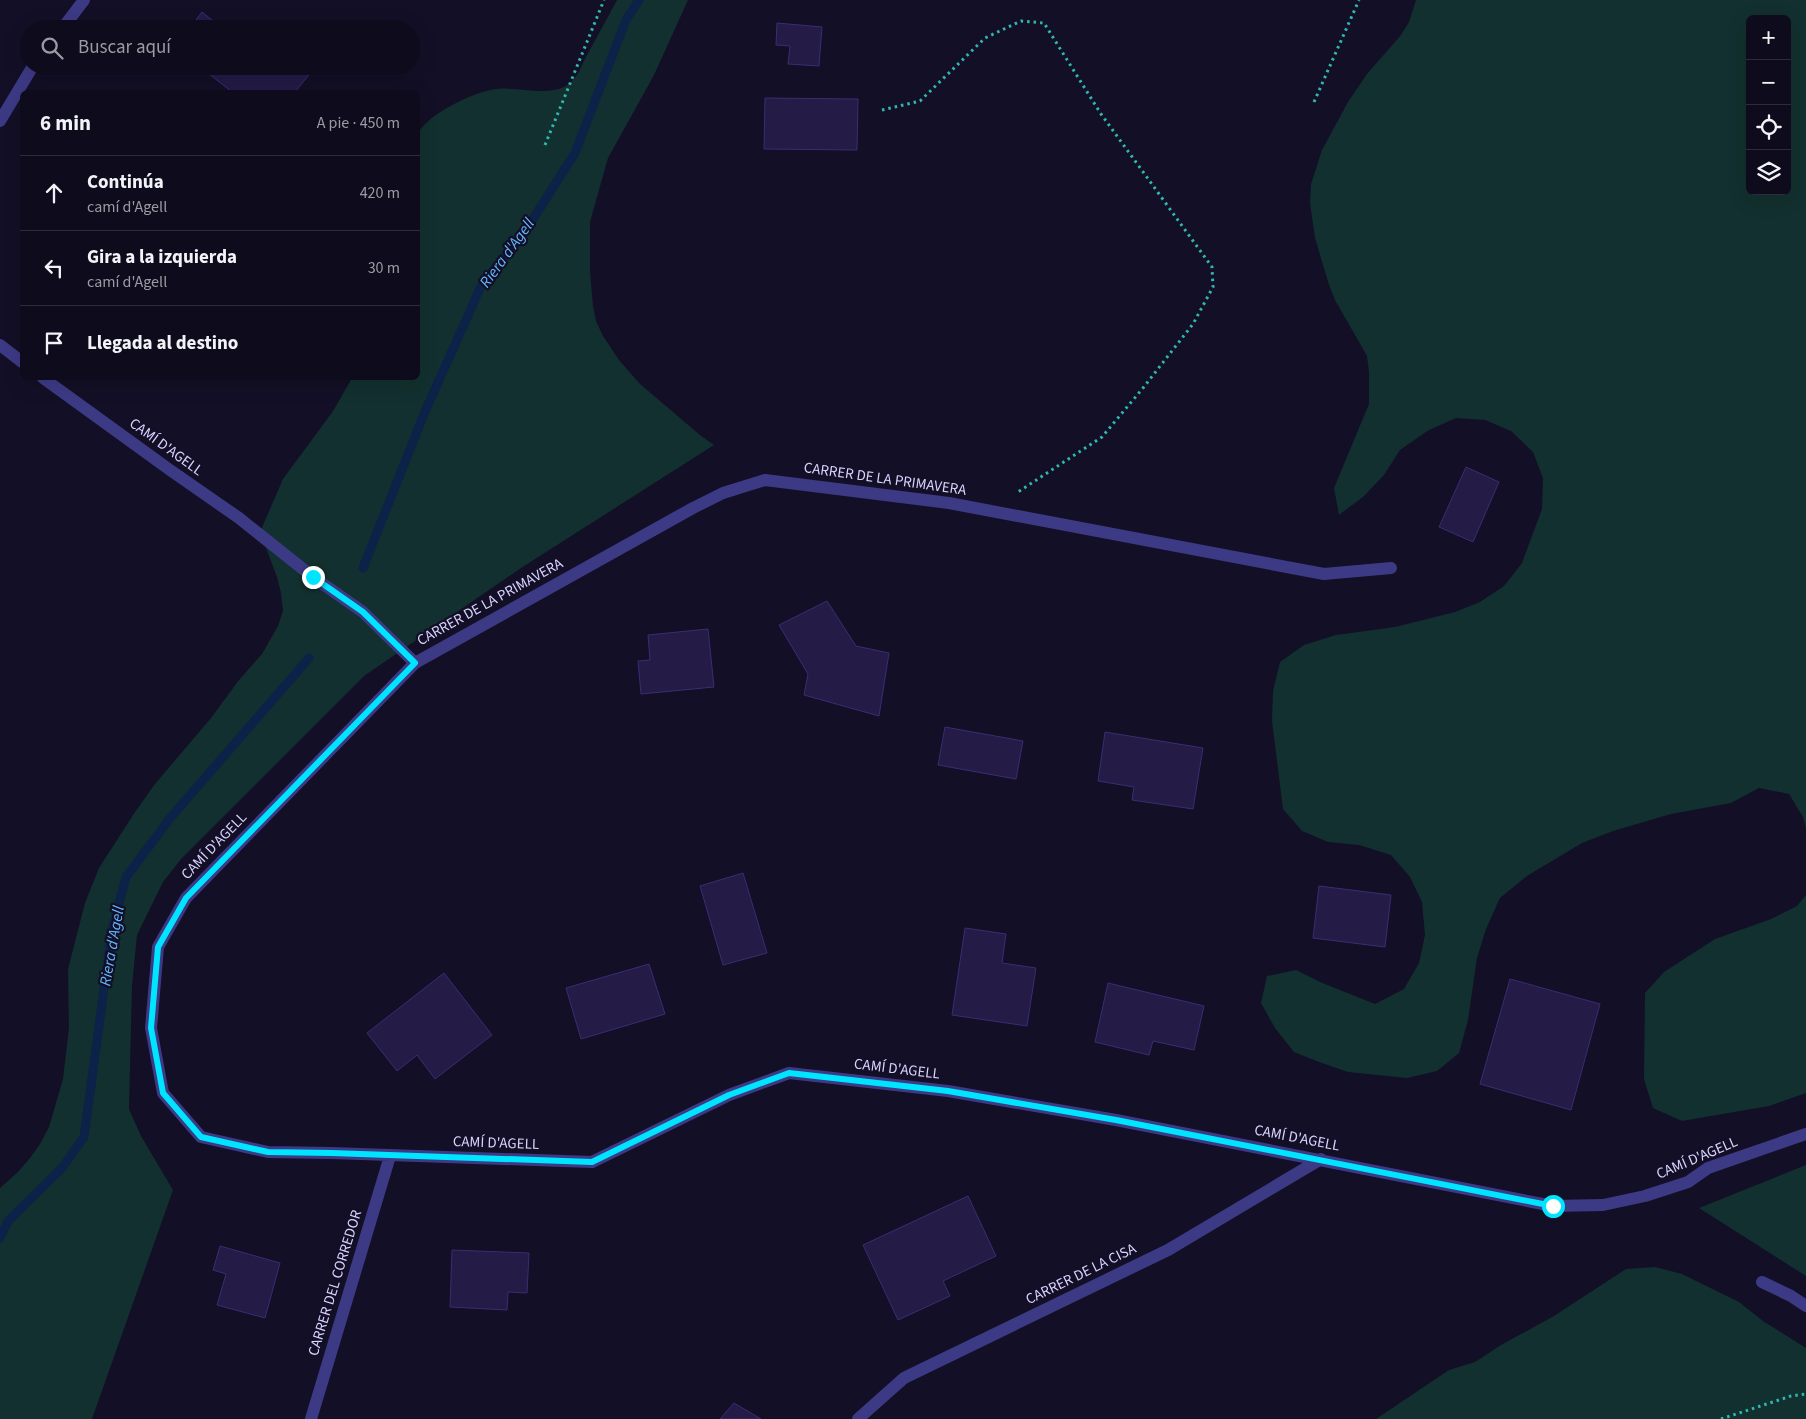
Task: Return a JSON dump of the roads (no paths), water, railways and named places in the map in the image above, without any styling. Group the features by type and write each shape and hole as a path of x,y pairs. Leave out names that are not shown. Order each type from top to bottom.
{"street":[{"path":"69,20 84,0"},
{"path":"0,121 28,75"},
{"path":"0,345 20,360"},
{"name":"CAMÍ D'AGELL","path":"46,380 239,518 313,577 363,612 415,663 186,898 158,947 151,1028 163,1093 201,1137 268,1152 592,1162 729,1095 789,1073 957,1093 1116,1120 1553,1206 1603,1205 1645,1196 1688,1182 1708,1168 1806,1134"},
{"name":"CARRER DE LA PRIMAVERA","path":"415,663 693,508 723,493 764,480 991,510 1324,574 1391,568"},
{"name":"CARRER DEL CORREDOR","path":"311,1419 390,1156"},
{"name":"CARRER DE LA CISA","path":"858,1419 904,1378 1168,1250 1322,1160"},
{"path":"1762,1282 1791,1296 1806,1306"}],"waterway":[{"name":"Riera d'Agell","path":"363,568 424,414 482,284 524,233 575,153 626,20 639,0"},
{"name":"Riera d'Agell","path":"0,1238 8,1221 62,1168 84,1137 112,930 126,877 171,817 309,658"}]}
